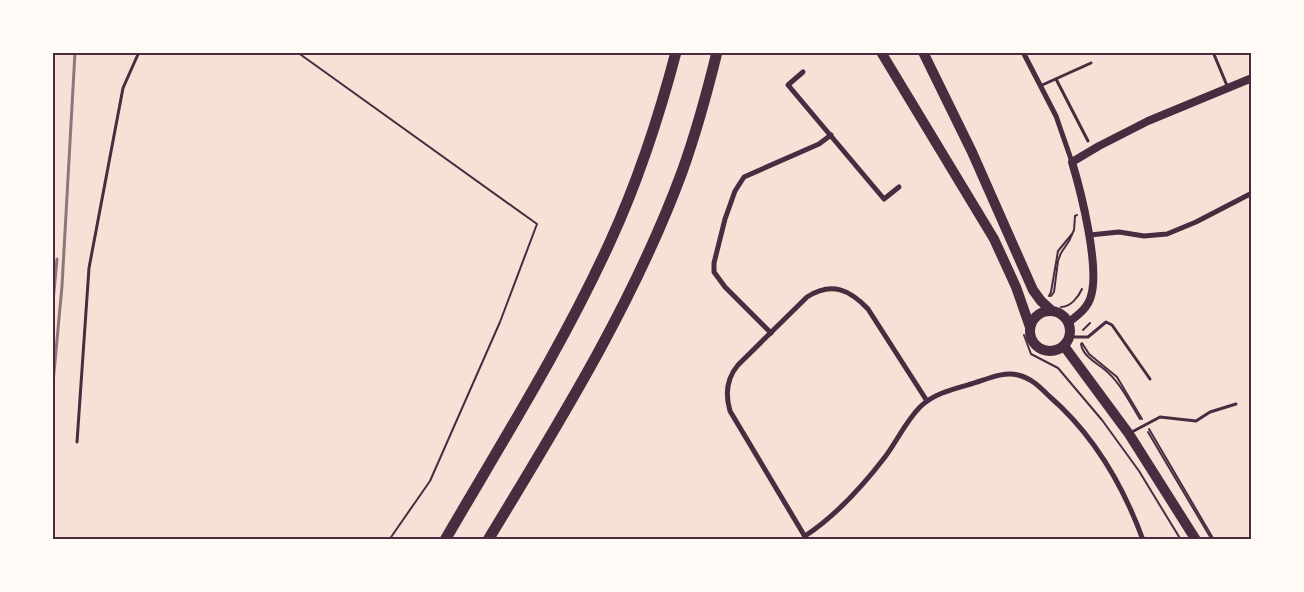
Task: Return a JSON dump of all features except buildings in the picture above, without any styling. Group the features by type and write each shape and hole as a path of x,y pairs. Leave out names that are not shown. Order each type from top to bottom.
{"highway":[{"path":"445,540 576,313 610,242 655,126 676,52"},
{"path":"488,540 600,349 636,280 659,230 682,171 707,92 717,52"}],"main road":[{"path":"882,52 994,239 1016,286 1026,329 1032,339 1041,348 1053,351 1067,341 1071,328 1063,314 1052,311 1041,313 1026,329"},
{"path":"923,52 972,152 1033,290 1052,311"},
{"path":"1067,341 1130,434 1196,540"}],"street":[{"path":"1023,52 1056,116 1072,162 1090,235 1093,270 1091,297 1080,314 1068,322"},
{"path":"803,72 788,85 884,200 899,187"},
{"path":"1072,162 1148,121 1252,78"},
{"path":"770,333 725,287 714,272 714,263 725,219 735,191 744,177 819,144 831,136"},
{"path":"1090,235 1116,232 1140,236 1167,234 1196,222 1252,193"},
{"path":"927,401 868,309 858,299 838,289 828,289 810,295 732,372 727,389 728,403 739,428 806,538 858,491 885,457 916,411 927,401 961,387 1005,374 1019,375 1032,381 1070,415 1099,454 1125,495 1143,540"}],"lane":[{"path":"78,442 89,268 123,88 138,52"},
{"path":"1213,52 1228,88"},
{"path":"1040,86 1091,63"},
{"path":"1056,79 1088,141"},
{"path":"1067,341 1086,338 1106,322 1112,325 1150,379"},
{"path":"1130,434 1144,424 1164,417 1196,421 1210,412 1236,404"}],"path":[{"path":"297,52 537,224 500,322 430,481 389,540"},
{"path":"1078,215 1079,223"},
{"path":"1047,298 1052,291 1058,252 1074,230"},
{"path":"1068,305 1080,293 1084,284"},
{"path":"1082,335 1083,328 1093,319"},
{"path":"1026,329 1031,354 1058,368 1102,420 1139,471 1181,540"},
{"path":"1081,342 1086,355 1114,378 1144,424 1213,540"}],"railway":[{"path":"52,394 62,286 75,52"},
{"path":"52,312 57,259"}]}
